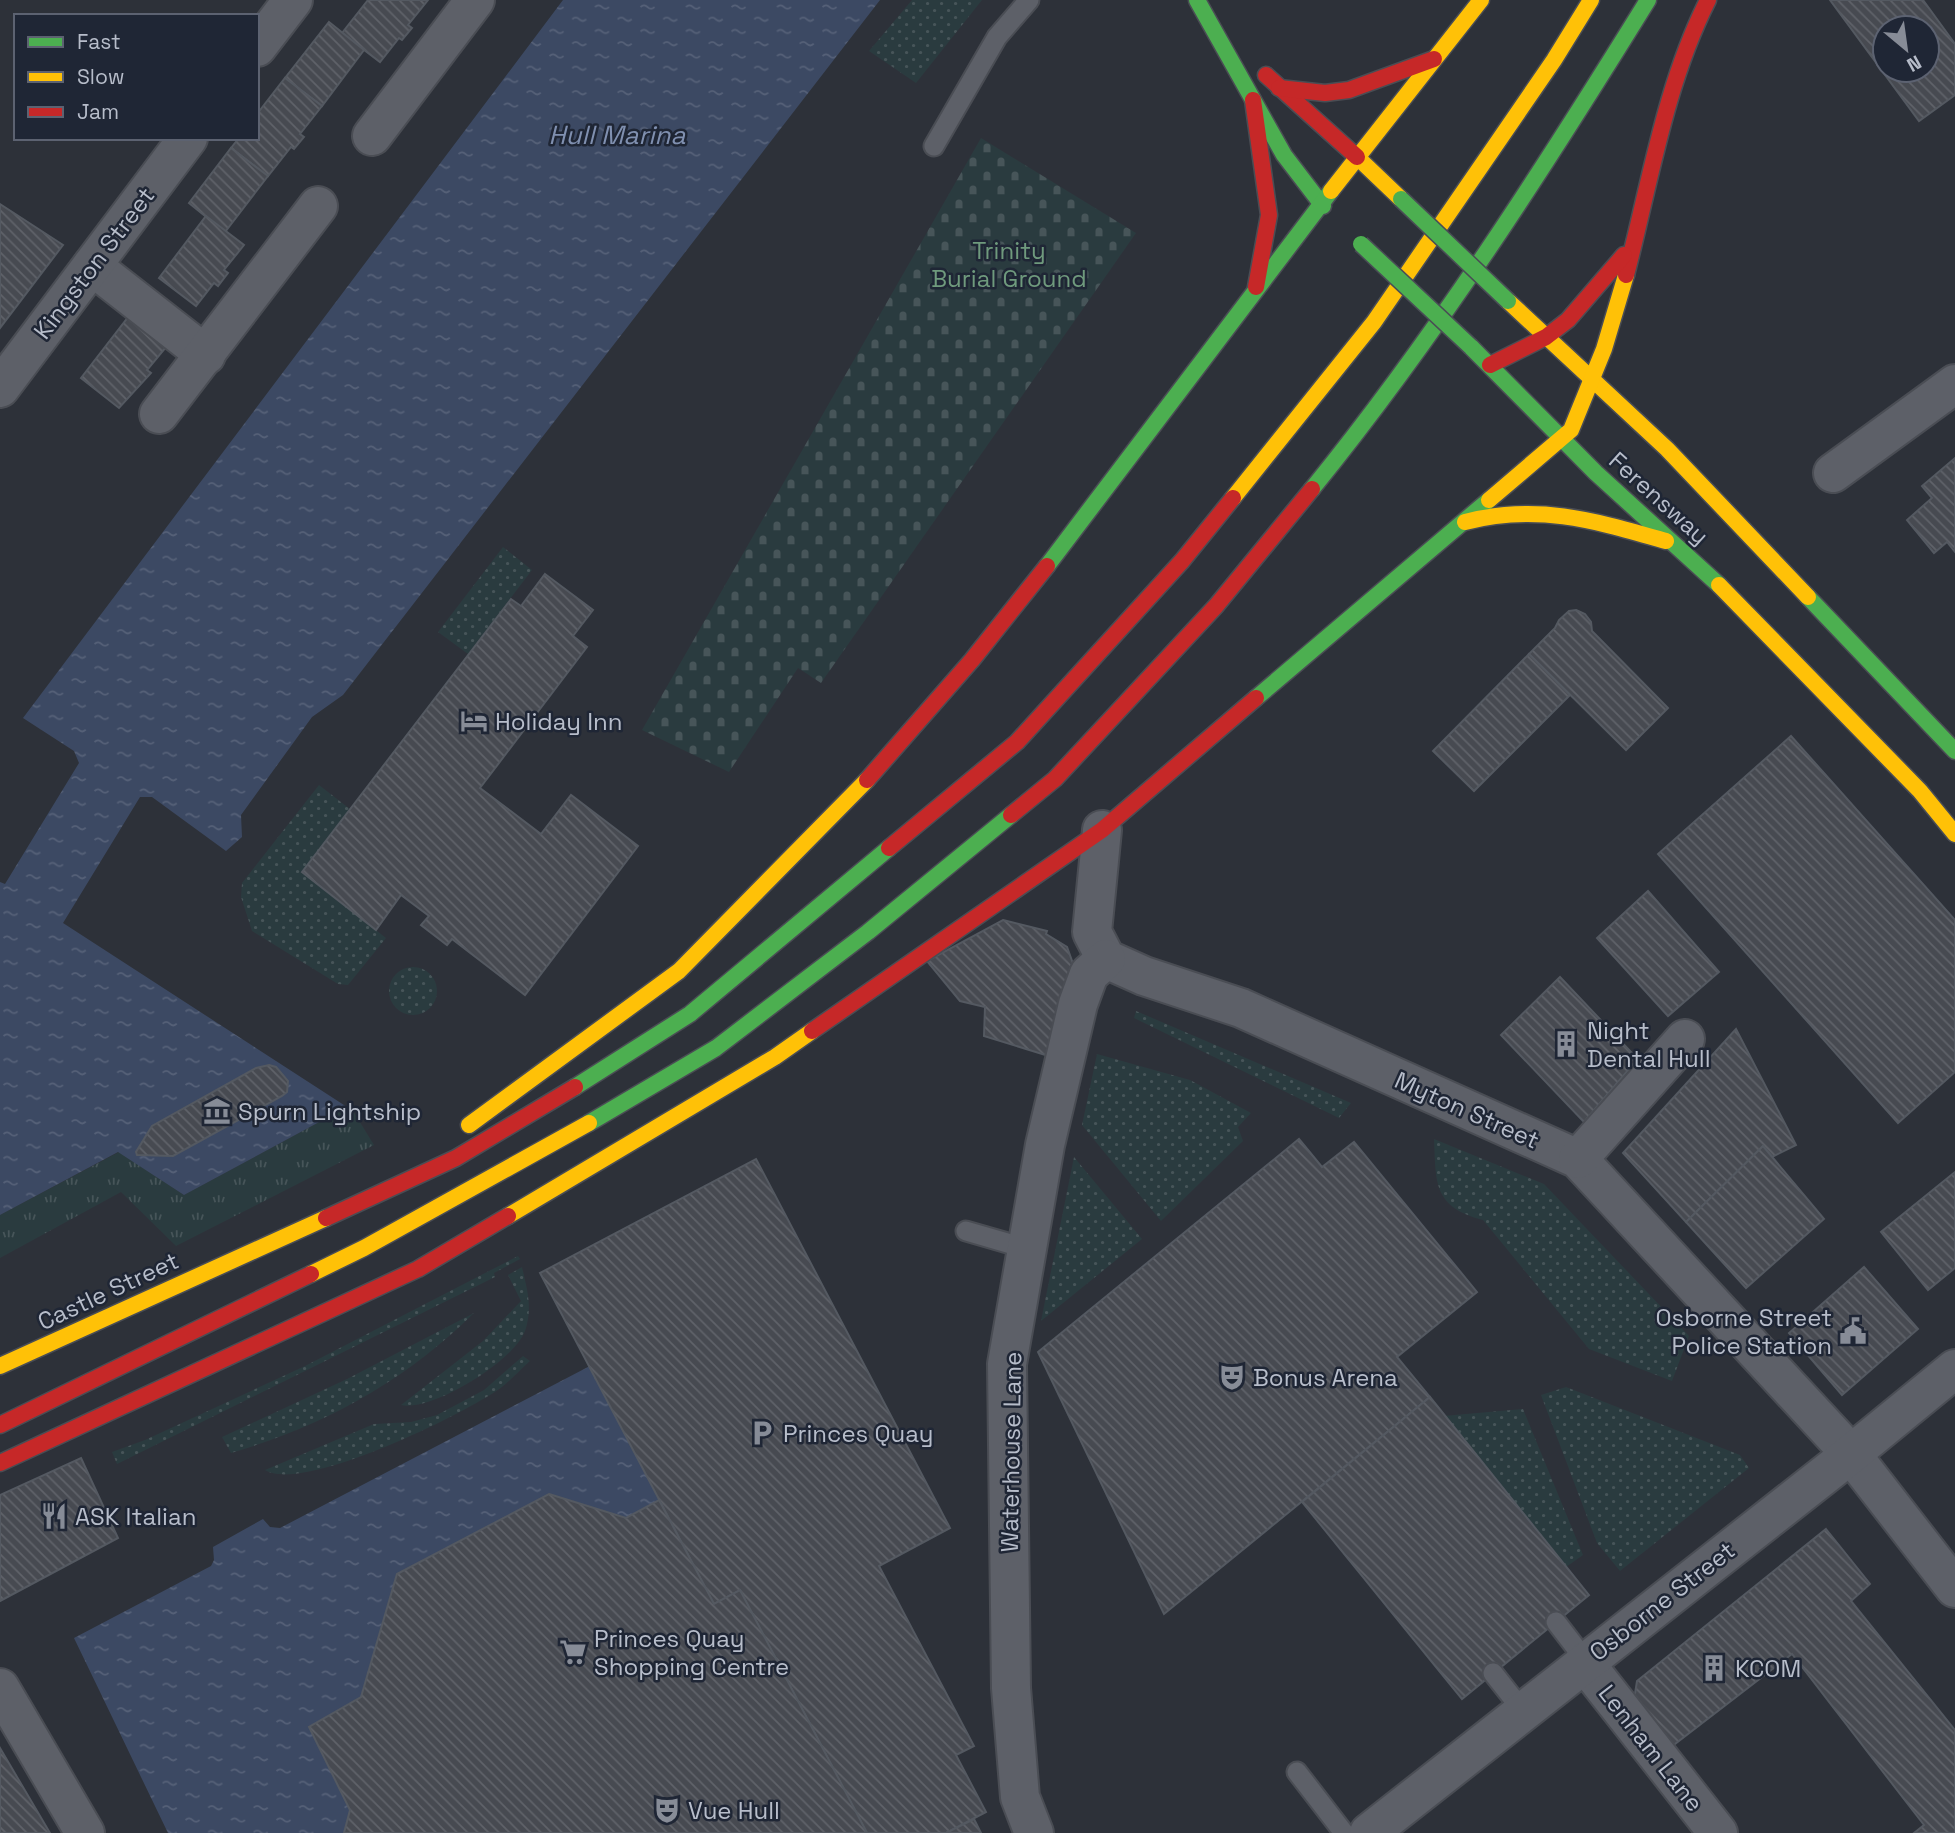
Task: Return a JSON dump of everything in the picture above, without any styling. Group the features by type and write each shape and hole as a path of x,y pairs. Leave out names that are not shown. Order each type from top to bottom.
{"main road":[{"path":"1198,0 1279,88 1357,157 1594,384"},
{"path":"1198,0 1284,155 1328,211"},
{"path":"456,1133 679,971 879,768 972,660 1072,536 1253,296 1328,211 1357,157 1481,0"},
{"path":"236,1257 456,1158 620,1060 690,1014 1017,743 1182,561 1374,322 1554,60 1591,0"},
{"path":"0,1425 364,1248 556,1143 716,1048 869,932 1055,779 1216,606 1380,405 1562,139 1648,0"},
{"path":"0,1463 418,1269 775,1057 1102,830 1239,716 1570,430 1594,384 1661,133 1696,23 1708,0"},
{"path":"1279,88 1325,93 1349,90 1434,59"},
{"path":"1253,100 1269,215 1262,262 1253,296"},
{"name":"Ferensway","path":"1356,239 1490,365 1596,473 1675,543 1920,791 1955,834"},
{"path":"1490,365 1546,337 1568,320 1632,245"},
{"name":"Ferensway","path":"1594,384 1623,406 1771,554 1955,751"},
{"path":"1462,523 1501,513 1535,514 1593,520 1675,543"},
{"path":"236,1257 411,1160"},
{"name":"Castle Street","path":"0,1366 236,1257"}],"street":[{"path":"259,44 293,0"},
{"path":"372,136 457,6"},
{"name":"Kingston Street","path":"0,388 186,140"},
{"path":"159,414 318,206"},
{"path":"92,265 206,355"},
{"path":"1833,473 1955,384"},
{"path":"1102,830 1092,932 1107,959"},
{"name":"Myton Street","path":"1107,959 1241,1008 1578,1159 1851,1454 1955,1588"},
{"name":"Waterhouse Lane","path":"1034,1833 1020,1797 1010,1661 1007,1364 1045,1145 1078,1004 1089,974 1107,959"},
{"path":"1578,1159 1685,1039"},
{"name":"Osborne Street","path":"1369,1833 1955,1369"},
{"name":"Lenham Lane","path":"1585,1662 1718,1833"},
{"path":"0,1688 85,1833"}],"lane":[{"path":"934,146 997,37 1029,0"},
{"path":"966,1231 1028,1249"},
{"path":"1556,1622 1585,1662"},
{"path":"1493,1673 1523,1711"},
{"path":"1297,1772 1343,1833"}],"green space":[{"path":"912,0 982,0 916,83 869,51"},
{"name":"Trinity Burial Ground","path":"981,138 1136,233 821,683 798,668 729,772 642,730"},
{"path":"503,547 532,570 468,654 438,632"},
{"path":"319,785 350,809 302,872 386,938 348,985 338,984 252,931 241,897 242,883"},
{"path":"413,967 430,974 437,991 430,1008 413,1015 396,1008 389,991 396,974"},
{"path":"1136,1011 1351,1103 1339,1118 1134,1018"},
{"path":"1097,1054 1190,1080 1251,1113 1238,1127 1243,1141 1161,1221 1082,1125"},
{"path":"347,1107 355,1114 374,1145 176,1246 121,1192 0,1258 0,1215 119,1152 184,1195"},
{"path":"1434,1139 1544,1184 1689,1336 1672,1381 1589,1349 1483,1220 1467,1215 1446,1200 1437,1181"},
{"path":"1074,1157 1142,1239 1041,1321"},
{"path":"518,1256 520,1259 494,1273 495,1277 117,1464 112,1452 145,1440 305,1366"},
{"path":"522,1267 529,1314 525,1331 518,1343 489,1369 451,1393 432,1401 401,1405 483,1341 521,1301 508,1275"},
{"path":"474,1313 420,1360 331,1415 231,1453 222,1437 347,1379"},
{"path":"523,1356 530,1361 502,1387 421,1431 347,1461 313,1471 284,1474 265,1470 374,1424 411,1422 437,1415 484,1390"},
{"path":"1566,1387 1740,1455 1749,1468 1620,1571 1597,1543 1541,1395"},
{"path":"1523,1409 1583,1555 1566,1567 1443,1416"}],"water":[{"name":"Hull Marina","path":"563,0 880,0 343,695 312,717 241,815 242,837 226,851 152,797 140,797 63,923 347,1107 184,1195 118,1152 0,1215 0,882 5,884 79,763 74,751 23,718"},
{"path":"701,1308 981,1833 168,1833 74,1638 211,1566 214,1560 213,1547 263,1519 270,1527 280,1528"}],"building":[{"path":"368,0 428,0 408,25 412,28 402,40 399,38 380,62 342,33"},
{"path":"1830,0 1923,0 1933,14 1871,14 1871,56"},
{"path":"329,22 364,50 322,106 285,78"},
{"path":"1941,25 1955,44 1955,95 1919,121 1892,84 1941,84"},
{"path":"285,78 322,106 300,134 304,137 294,149 291,147 268,176 231,148 237,140 259,140 259,111"},
{"path":"231,148 268,176 225,232 189,203"},
{"path":"0,204 63,245 0,328"},
{"path":"206,216 244,245 224,270 228,273 218,286 214,283 196,306 159,278"},
{"path":"129,316 167,346 147,370 151,373 119,408 81,378"},
{"path":"1955,458 1955,552 1947,542 1934,553 1907,520 1932,498 1922,486"},
{"name":"Holiday Inn","path":"545,574 593,610 573,636 587,647 480,788 541,834 571,795 638,846 525,995 452,939 447,945 421,925 429,916 401,895 376,930 302,872 511,599 521,606"},
{"path":"1576,610 1585,614 1591,622 1592,631 1668,708 1626,750 1529,654 1555,628 1559,620 1569,611"},
{"path":"1529,654 1570,695 1474,791 1433,751"},
{"path":"1791,736 1955,920 1955,1072 1898,1123 1658,854"},
{"path":"1648,891 1719,972 1668,1016 1597,938"},
{"path":"1003,920 1047,931 1046,934 1067,947 1076,972 1055,1058 984,1036 985,1007 960,1001 927,961"},
{"name":"Night Dental Hull","path":"1560,977 1632,1053 1629,1056 1635,1062 1584,1122 1501,1035"},
{"path":"1736,1029 1796,1145 1772,1157 1763,1146 1686,1222 1623,1153"},
{"name":"Spurn Lightship","path":"269,1065 276,1067 288,1081 287,1092 282,1096 173,1156 137,1155 136,1152 152,1126 256,1068"},
{"name":"Bonus Arena","path":"1299,1139 1322,1167 1354,1142 1477,1292 1397,1357 1430,1397 1164,1614 1038,1352"},
{"path":"1763,1146 1824,1219 1746,1288 1686,1222"},
{"name":"Princes Quay","path":"756,1159 950,1528 879,1566 974,1746 956,1755 986,1812 946,1833 867,1833 740,1590 714,1604 540,1273"},
{"path":"1955,1172 1955,1268 1928,1290 1881,1232"},
{"name":"Osborne Street Police Station","path":"1864,1267 1918,1329 1842,1395 1789,1333"},
{"path":"1430,1397 1589,1595 1462,1699 1302,1502"},
{"name":"ASK Italian","path":"81,1458 118,1538 0,1601 0,1495"},
{"name":"Princes Quay Shopping Centre","path":"549,1494 626,1518 659,1500 714,1604 740,1590 867,1833 344,1833 350,1810 309,1727 361,1697 397,1574"},
{"name":"KCOM","path":"1826,1529 1870,1584 1851,1601 1955,1730 1955,1833 1914,1833 1924,1825 1792,1654 1671,1747 1634,1700 1637,1681"},
{"path":"0,1748 50,1833 0,1833"},
{"path":"974,1819 981,1833 946,1833"}],"traffic: fast":[{"path":"1197,0 1284,155 1323,206"},
{"path":"1312,489 1403,371 1488,250 1648,0"},
{"path":"1047,566 1331,191"},
{"path":"1401,199 1508,301"},
{"path":"1361,244 1471,347"},
{"path":"1471,347 1596,473 1719,585"},
{"path":"1256,698 1489,500"},
{"path":"1808,597 1955,751"},
{"path":"589,1123 716,1048 868,932 1011,815"},
{"path":"575,1087 690,1014 889,848"}],"traffic: slow":[{"path":"1331,191 1481,0"},
{"path":"1233,498 1374,322 1554,60 1591,0"},
{"path":"1357,157 1401,199"},
{"path":"1489,500 1571,430 1604,349 1626,275"},
{"path":"1508,301 1667,449 1808,597"},
{"path":"1465,522 1517,514 1542,514 1591,521 1666,541"},
{"path":"1719,585 1920,791 1955,834"},
{"path":"469,1125 679,971 867,780"},
{"path":"508,1216 775,1057 812,1031"},
{"path":"311,1274 364,1248 589,1123"},
{"path":"0,1366 326,1218"}],"traffic: jam":[{"path":"1626,275 1669,100 1693,32 1708,0"},
{"path":"1279,88 1325,93 1349,90 1434,59"},
{"path":"1266,75 1357,157"},
{"path":"1253,100 1269,215 1256,287"},
{"path":"1490,365 1546,337 1568,320 1624,255"},
{"path":"1011,815 1055,779 1216,606 1312,489"},
{"path":"889,848 1017,742 1182,561 1233,498"},
{"path":"867,780 972,660 1047,566"},
{"path":"812,1031 1102,830 1256,698"},
{"path":"326,1218 456,1158 575,1087"},
{"path":"0,1463 418,1269 508,1216"},
{"path":"0,1425 311,1274"}],"place":[{"name":"Holiday Inn","path":"474,721"},
{"name":"Night Dental Hull","path":"1566,1044"},
{"name":"Spurn Lightship","path":"217,1111"},
{"name":"Osborne Street Police Station","path":"1853,1331"},
{"name":"Bonus Arena","path":"1232,1377"},
{"name":"Princes Quay","path":"762,1433"},
{"name":"ASK Italian","path":"54,1516"},
{"name":"Princes Quay Shopping Centre","path":"573,1652"},
{"name":"KCOM","path":"1714,1668"},
{"name":"Vue Hull","path":"667,1810"}]}
